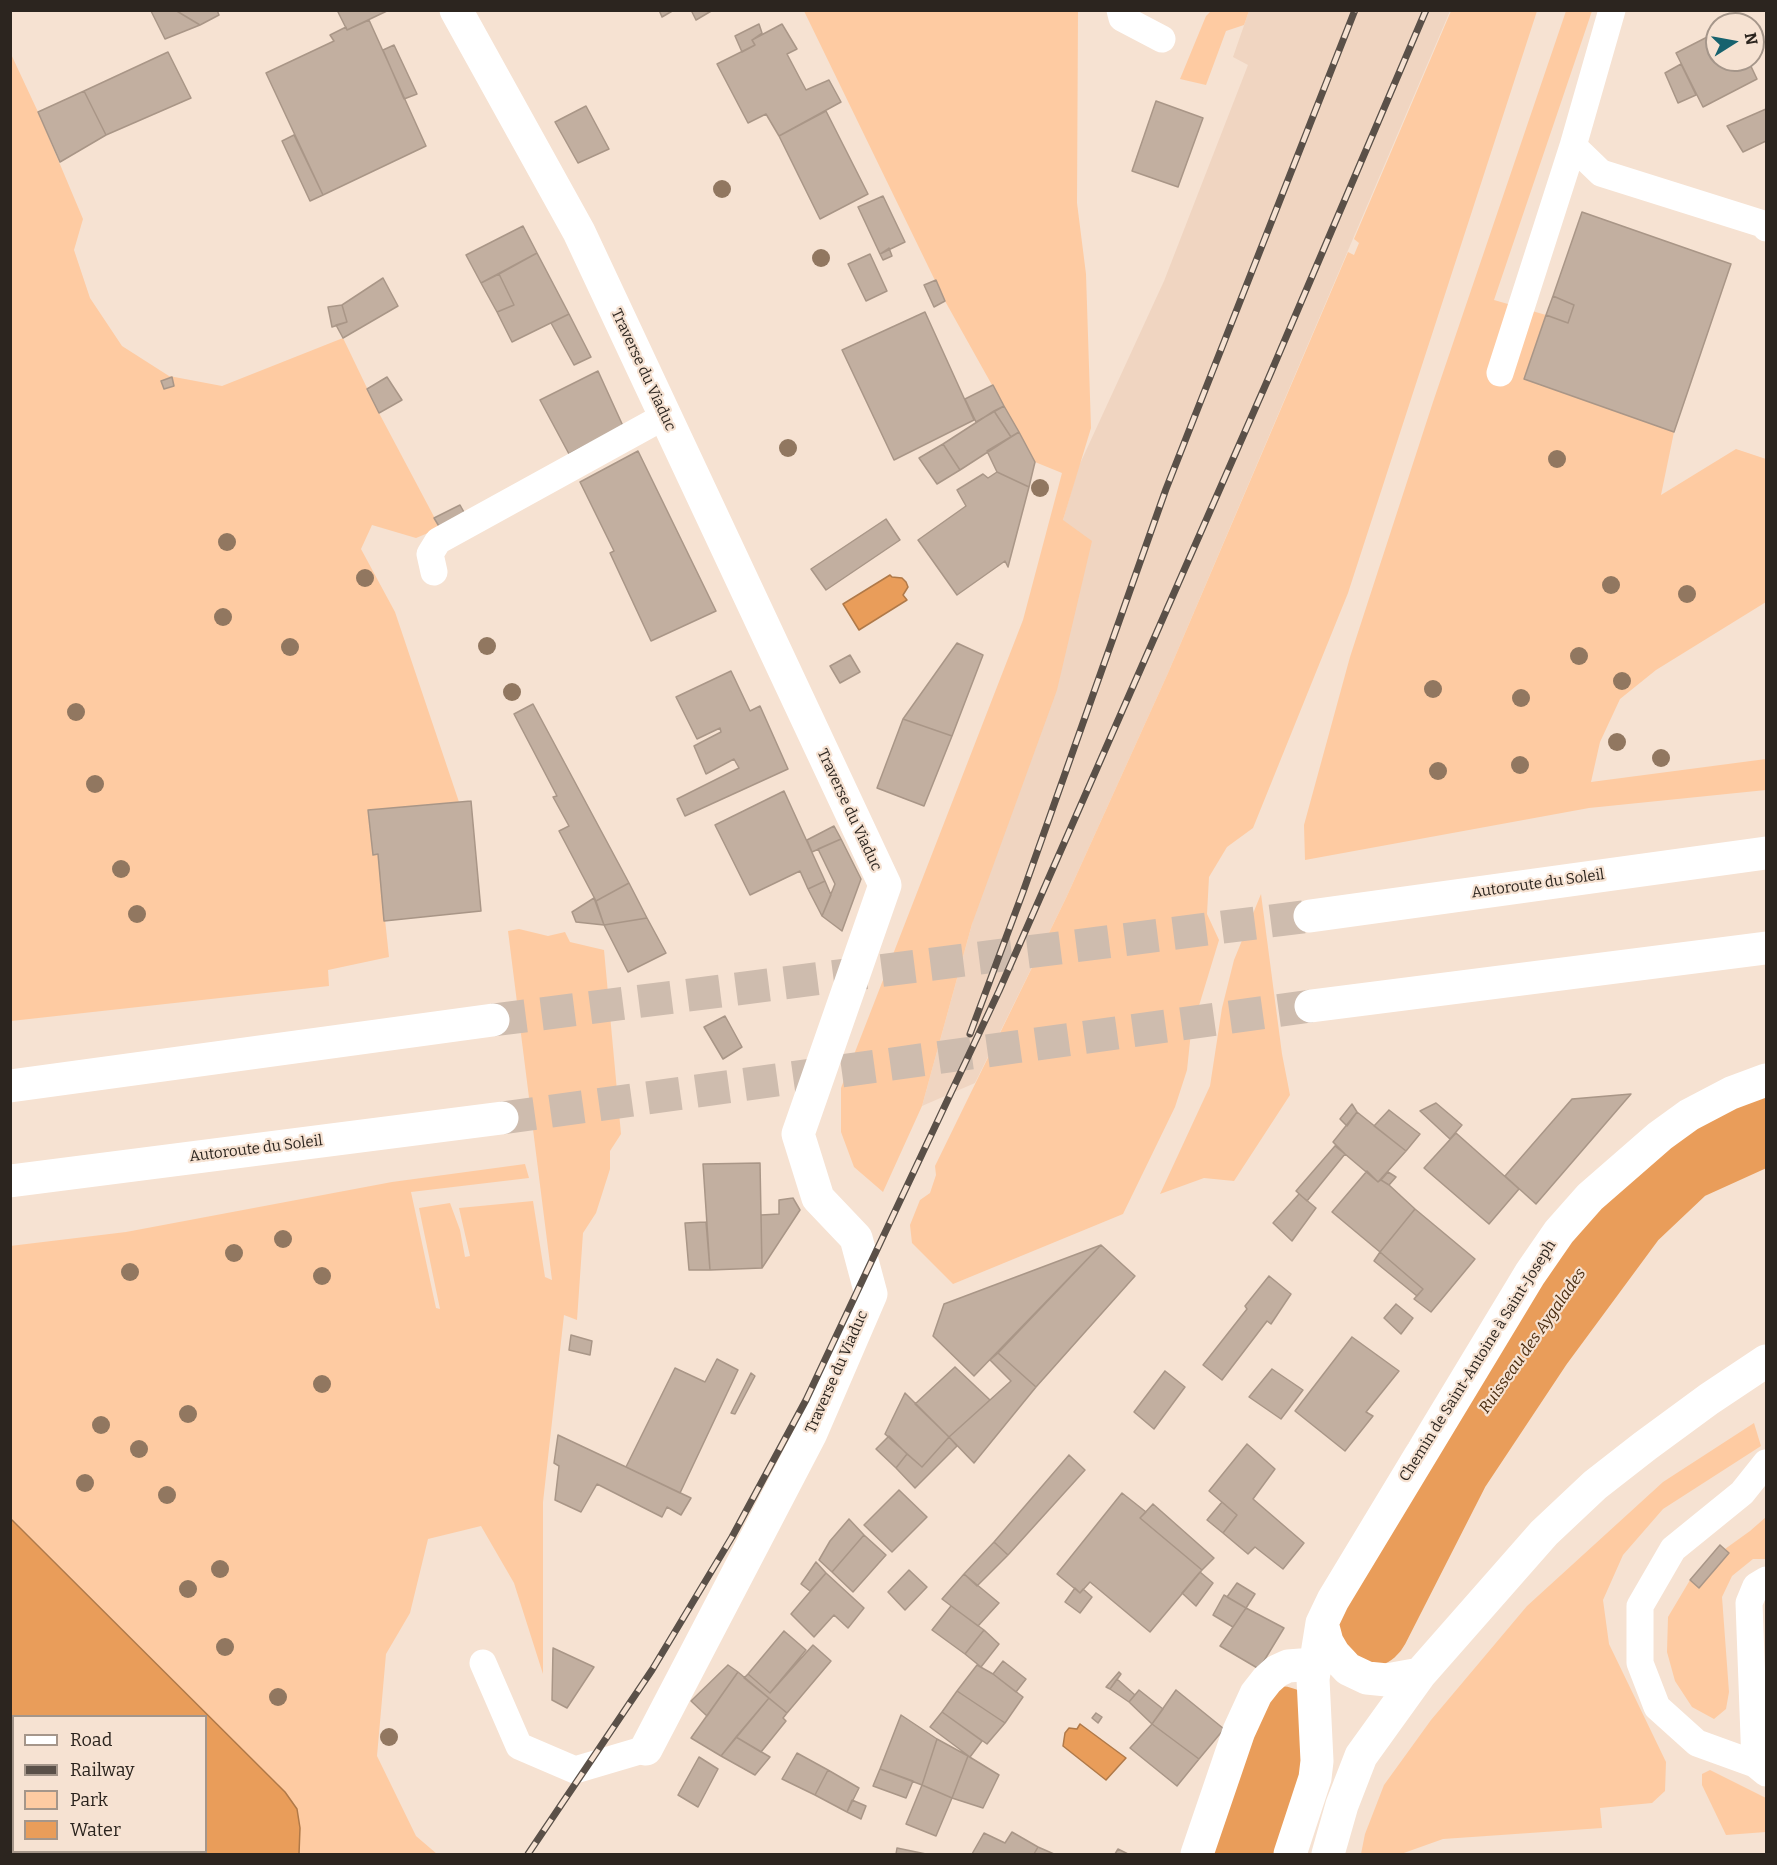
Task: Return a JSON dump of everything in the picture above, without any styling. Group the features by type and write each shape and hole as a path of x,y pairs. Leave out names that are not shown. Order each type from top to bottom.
{"main road":[{"name":"Traverse du Viaduc","path":"456,10 579,232 885,885 798,1134 818,1198 856,1238 871,1294 812,1433 646,1749"},
{"name":"Autoroute du Soleil","path":"1310,916 1767,853"},
{"path":"1311,1006 1767,948"},
{"path":"10,1086 493,1020"},
{"name":"Chemin de Saint-Antoine à Saint-Joseph","path":"1290,1854 1315,1778 1317,1761 1313,1679 1322,1623 1333,1600 1530,1274 1559,1232 1590,1197 1660,1136 1689,1115 1721,1098 1767,1080"},
{"name":"Autoroute du Soleil","path":"10,1181 502,1118"},
{"path":"1328,1854 1342,1805 1361,1756 1420,1674 1544,1533 1571,1506 1645,1446 1709,1399 1767,1361"},
{"path":"1322,1623 1327,1642 1334,1654 1348,1669 1367,1678 1388,1680 1420,1674"},
{"path":"1197,1854 1239,1731 1256,1694 1277,1671 1288,1666 1314,1664"}],"lane":[{"path":"1120,10 1122,18 1162,39"},
{"path":"1500,373 1573,146 1612,10"},
{"path":"1573,146 1601,173 1763,224 1767,228"},
{"path":"434,572 430,554 438,542 665,416"},
{"path":"1767,1463 1742,1493 1673,1550 1640,1606 1640,1663 1657,1707 1697,1743 1761,1769 1749,1604 1756,1586 1767,1580"},
{"path":"483,1663 519,1746 574,1770 646,1749"}],"shaded area":[{"path":"1249,11 1450,11 1168,673 1066,898 975,1083 922,1106 972,924 1063,520 1078,468 1164,281 1248,65 1233,57"}],"green space":[{"path":"804,11 1078,11 1077,203 1086,274 1091,428 1063,520 1092,541 1057,690 972,924 922,1106 883,1192 854,1167 841,1132 841,1088 1023,620 1062,473 1035,462 945,301"},
{"path":"1211,11 1249,11 1244,25 1226,31 1206,85 1180,79 1206,16"},
{"path":"1451,11 1537,11 1348,593 1253,828 1227,847 1209,877 1207,914 1219,940 1191,1032 1187,1070 1175,1107 1123,1214 953,1284 912,1243 910,1225 920,1200 930,1193 936,1175 935,1166 1066,898 1168,673 1348,252 1354,255 1359,243 1354,239"},
{"path":"1566,11 1592,11 1494,300 1546,315 1524,379 1674,432 1661,495 1736,449 1766,459 1766,602 1656,670 1620,699 1600,742 1591,782 1766,759 1766,790 1589,808 1305,860 1304,825 1350,657 1433,402"},
{"path":"10,52 83,219 74,250 90,298 122,346 169,376 222,386 343,338 379,413 440,528 416,538 372,525 361,549 395,612 459,802 368,810 373,855 378,854 389,957 328,970 329,986 11,1021"},
{"path":"1261,894 1282,1054 1290,1095 1234,1181 1204,1178 1160,1194 1210,1086 1222,1008 1234,960"},
{"path":"519,929 548,936 565,932 570,942 604,950 621,1134 610,1151 610,1169 596,1213 583,1233 577,1320 564,1315 543,1502 543,1674 514,1583 481,1526 428,1539 410,1613 386,1654 377,1756 416,1836 437,1854 299,1854 300,1828 285,1792 11,1518 10,1246 126,1232 392,1182 525,1164 529,1178 411,1192 436,1308 440,1309 419,1208 450,1203 460,1230 465,1257 470,1256 459,1208 533,1201 545,1277 552,1280 508,931"},
{"path":"1754,1423 1761,1446 1663,1509 1623,1555 1603,1600 1609,1644 1666,1762 1665,1791 1652,1803 1600,1808 1602,1828 1443,1839 1401,1854 1361,1854 1365,1834 1384,1785 1431,1720 1527,1606 1663,1482"},
{"path":"1766,1517 1766,1559 1753,1559 1732,1576 1722,1597 1729,1692 1726,1709 1714,1719 1692,1707 1675,1681 1667,1652 1668,1617 1690,1580 1699,1588 1729,1553 1725,1549"},
{"path":"1710,1770 1766,1798 1766,1832 1726,1835 1702,1785 1702,1774"}],"water":[{"path":"890,575 902,578 906,582 908,587 903,595 907,600 859,630 843,604"},
{"path":"10,1518 285,1792 297,1809 300,1828 299,1854 11,1854"},
{"path":"1080,1724 1126,1758 1106,1780 1063,1746 1065,1733 1069,1728 1077,1729"}],"building":[{"path":"175,10 200,25 165,39 151,11"},
{"path":"175,10 217,10 219,15 200,25"},
{"path":"337,10 389,10 347,30"},
{"path":"659,10 674,10 662,17"},
{"path":"691,10 713,10 696,20"},
{"path":"369,20 426,146 323,195 266,73 334,41 330,35"},
{"path":"759,24 762,33 752,40 755,45 742,52 735,36"},
{"path":"782,24 797,49 787,54 806,90 829,80 841,102 779,136 766,114 748,123 717,64 755,45 752,40"},
{"path":"1705,38 1705,72 1754,72 1757,79 1703,107 1676,53"},
{"path":"394,45 417,94 404,99 383,50"},
{"path":"168,52 191,98 106,135 84,91"},
{"path":"1681,64 1696,95 1678,103 1665,73"},
{"path":"84,91 106,135 60,162 38,112"},
{"path":"1156,101 1203,118 1178,187 1132,171"},
{"path":"586,106 609,149 578,163 555,122"},
{"path":"1766,109 1766,141 1743,152 1727,126"},
{"path":"826,111 868,194 820,219 779,136"},
{"path":"294,135 323,195 310,201 282,141"},
{"path":"883,196 905,242 880,254 858,207"},
{"path":"1582,212 1731,264 1674,432 1524,379 1546,315 1568,323 1574,305 1553,296"},
{"path":"523,226 537,253 481,283 466,255"},
{"path":"889,248 892,256 883,260 880,254"},
{"path":"537,253 569,314 512,342 497,312 514,305 499,274"},
{"path":"870,254 887,291 866,301 848,264"},
{"path":"499,274 514,305 497,312 481,283"},
{"path":"383,278 398,306 343,338 336,325 347,322 342,305"},
{"path":"936,280 945,301 934,307 924,285"},
{"path":"1553,296 1574,305 1568,323 1546,315"},
{"path":"342,305 347,322 332,327 328,307"},
{"path":"925,312 974,420 894,460 842,350"},
{"path":"569,314 591,357 574,365 551,323"},
{"path":"598,371 623,426 569,454 540,400"},
{"path":"172,377 174,386 164,389 161,381"},
{"path":"387,377 402,400 379,413 367,389"},
{"path":"993,385 1004,406 976,422 965,399"},
{"path":"1004,406 1019,432 1011,437 994,411"},
{"path":"994,411 1011,437 960,470 943,444"},
{"path":"1019,432 1035,462 1029,487 997,472 987,451"},
{"path":"943,444 960,470 937,484 919,458"},
{"path":"638,451 716,611 651,641 610,553 614,551 580,482"},
{"path":"997,472 1029,487 1008,567 1005,561 957,595 918,540 966,506 957,490 983,474 988,478"},
{"path":"460,505 465,514 440,528 434,518"},
{"path":"886,519 900,540 826,590 811,569"},
{"path":"957,643 983,655 952,736 903,719"},
{"path":"850,655 860,672 840,683 830,666"},
{"path":"731,671 750,711 760,706 788,769 685,816 677,799 739,768 734,759 706,774 694,746 721,732 720,728 697,739 676,697"},
{"path":"533,704 629,883 596,901 559,831 569,826 553,797 557,796 514,714"},
{"path":"903,719 952,736 924,806 877,788"},
{"path":"784,791 825,881 808,889 800,871 750,895 715,825"},
{"path":"471,801 481,911 384,921 378,854 373,855 368,810"},
{"path":"834,826 841,839 812,852 807,840"},
{"path":"841,839 861,879 842,931 822,916 835,884 818,849"},
{"path":"825,881 831,895 822,916 808,889"},
{"path":"629,883 647,918 604,925 596,901"},
{"path":"594,898 604,925 576,922 572,912"},
{"path":"647,918 666,953 628,972 604,925"},
{"path":"725,1016 742,1047 723,1059 704,1027"},
{"path":"1631,1094 1536,1204 1505,1176 1572,1099"},
{"path":"1436,1103 1462,1125 1450,1139 1420,1111"},
{"path":"1352,1104 1357,1112 1347,1126 1340,1119"},
{"path":"1389,1110 1420,1134 1406,1151 1374,1126"},
{"path":"1357,1112 1406,1151 1378,1182 1333,1142"},
{"path":"1456,1133 1519,1189 1489,1224 1424,1168"},
{"path":"1335,1146 1345,1154 1307,1201 1296,1191"},
{"path":"760,1163 762,1268 710,1270 703,1164"},
{"path":"1367,1171 1378,1182 1381,1180 1389,1185 1415,1209 1380,1252 1332,1212"},
{"path":"1388,1172 1396,1177 1389,1185 1381,1180"},
{"path":"1299,1194 1316,1208 1292,1241 1273,1223"},
{"path":"793,1198 800,1210 762,1268 761,1215 779,1214 779,1200"},
{"path":"1415,1209 1475,1259 1431,1312 1414,1299 1423,1289 1380,1252"},
{"path":"706,1222 710,1270 689,1270 685,1223"},
{"path":"1101,1245 1135,1276 1036,1387 998,1353"},
{"path":"1101,1245 974,1376 933,1336 944,1304"},
{"path":"1380,1252 1423,1289 1417,1296 1374,1261"},
{"path":"1269,1276 1291,1294 1271,1324 1267,1321 1222,1380 1203,1365 1247,1309 1245,1306"},
{"path":"1396,1304 1413,1318 1401,1334 1384,1318"},
{"path":"571,1335 592,1341 590,1355 569,1350"},
{"path":"1352,1337 1399,1371 1366,1412 1373,1416 1345,1451 1295,1411"},
{"path":"998,1353 1036,1387 974,1463 949,1437 1011,1381 990,1360"},
{"path":"717,1359 738,1370 680,1493 626,1467 675,1368 705,1382"},
{"path":"955,1367 990,1400 949,1437 915,1404"},
{"path":"1272,1369 1303,1390 1281,1419 1249,1397"},
{"path":"1165,1371 1185,1387 1154,1429 1134,1412"},
{"path":"751,1373 755,1376 735,1414 731,1413"},
{"path":"905,1393 949,1437 922,1467 885,1434"},
{"path":"558,1435 691,1498 681,1515 667,1507 662,1517 597,1484 581,1512 555,1500 559,1466 554,1463"},
{"path":"889,1436 907,1454 896,1468 876,1449"},
{"path":"949,1437 957,1446 915,1488 896,1468 907,1454 922,1467"},
{"path":"1247,1444 1275,1469 1253,1499 1304,1543 1283,1569 1255,1547 1248,1554 1223,1533 1237,1515 1209,1491"},
{"path":"1069,1455 1085,1470 1008,1555 994,1542"},
{"path":"899,1490 927,1517 892,1552 864,1525"},
{"path":"1122,1493 1146,1512 1140,1518 1202,1570 1150,1632 1090,1582 1080,1593 1057,1574"},
{"path":"1222,1502 1237,1515 1223,1533 1207,1520"},
{"path":"1153,1504 1214,1558 1202,1570 1140,1518"},
{"path":"849,1519 864,1535 832,1572 819,1560 830,1541"},
{"path":"864,1535 886,1555 853,1592 832,1572"},
{"path":"994,1542 1008,1555 977,1586 964,1574"},
{"path":"1720,1545 1729,1553 1699,1588 1690,1580"},
{"path":"816,1562 826,1573 810,1591 801,1584"},
{"path":"909,1570 927,1587 905,1610 888,1592"},
{"path":"1200,1572 1213,1583 1196,1606 1182,1593"},
{"path":"826,1573 864,1608 848,1628 834,1615 814,1637 791,1614"},
{"path":"964,1574 999,1603 978,1626 942,1599"},
{"path":"1237,1583 1255,1594 1246,1608 1227,1597"},
{"path":"1075,1588 1080,1593 1083,1589 1092,1597 1080,1613 1065,1602"},
{"path":"1224,1595 1246,1608 1233,1627 1213,1615"},
{"path":"951,1606 984,1630 965,1654 932,1630"},
{"path":"1246,1608 1284,1628 1259,1669 1220,1646"},
{"path":"984,1630 999,1644 981,1667 965,1654"},
{"path":"784,1631 806,1650 770,1693 748,1674"},
{"path":"813,1645 831,1661 787,1713 744,1678 748,1674 770,1693"},
{"path":"553,1648 594,1667 567,1708 552,1700"},
{"path":"1003,1661 1026,1679 1016,1692 993,1674"},
{"path":"728,1665 738,1672 707,1716 691,1701"},
{"path":"977,1665 1023,1697 1005,1723 957,1691"},
{"path":"738,1672 769,1698 721,1756 691,1738"},
{"path":"1119,1672 1121,1674 1110,1689 1106,1687"},
{"path":"1117,1679 1135,1695 1129,1702 1110,1689"},
{"path":"1139,1690 1163,1709 1152,1724 1129,1702"},
{"path":"1176,1690 1224,1729 1199,1759 1152,1724"},
{"path":"957,1691 1005,1723 987,1744 942,1712"},
{"path":"769,1698 787,1713 783,1718 786,1721 761,1752 736,1737"},
{"path":"942,1712 982,1741 970,1757 930,1727"},
{"path":"1096,1713 1102,1717 1098,1723 1092,1718"},
{"path":"901,1715 937,1739 922,1785 880,1769"},
{"path":"1152,1724 1199,1759 1177,1786 1130,1748"},
{"path":"736,1737 770,1757 755,1775 721,1756"},
{"path":"937,1739 968,1756 952,1798 922,1785"},
{"path":"797,1753 828,1770 815,1795 782,1779"},
{"path":"968,1756 999,1775 983,1808 952,1798"},
{"path":"699,1757 718,1769 698,1807 678,1795"},
{"path":"880,1769 913,1781 906,1798 873,1786"},
{"path":"828,1770 859,1788 847,1812 815,1795"},
{"path":"922,1785 952,1798 936,1836 906,1824"},
{"path":"852,1800 866,1806 861,1819 847,1812"},
{"path":"1012,1832 1038,1847 1034,1854 972,1854 984,1833 1005,1843"},
{"path":"1038,1847 1054,1854 1034,1854"},
{"path":"897,1848 926,1854 896,1854"},
{"path":"1118,1849 1128,1854 1115,1854"}],"waterway":[{"name":"Ruisseau des Aygalades","path":"1366,1624 1447,1465 1532,1337 1625,1211 1680,1159 1766,1120"},
{"name":"Ruisseau des Aygalades","path":"1236,1854 1251,1798 1279,1730"}],"tunnel":[{"path":"493,1020 1310,916"},
{"path":"502,1118 1311,1006"}],"railway":[{"path":"970,1034 1023,892 1166,489 1355,10"},
{"path":"528,1854 652,1670 732,1537 806,1400 999,991 1269,377 1426,10"}]}
